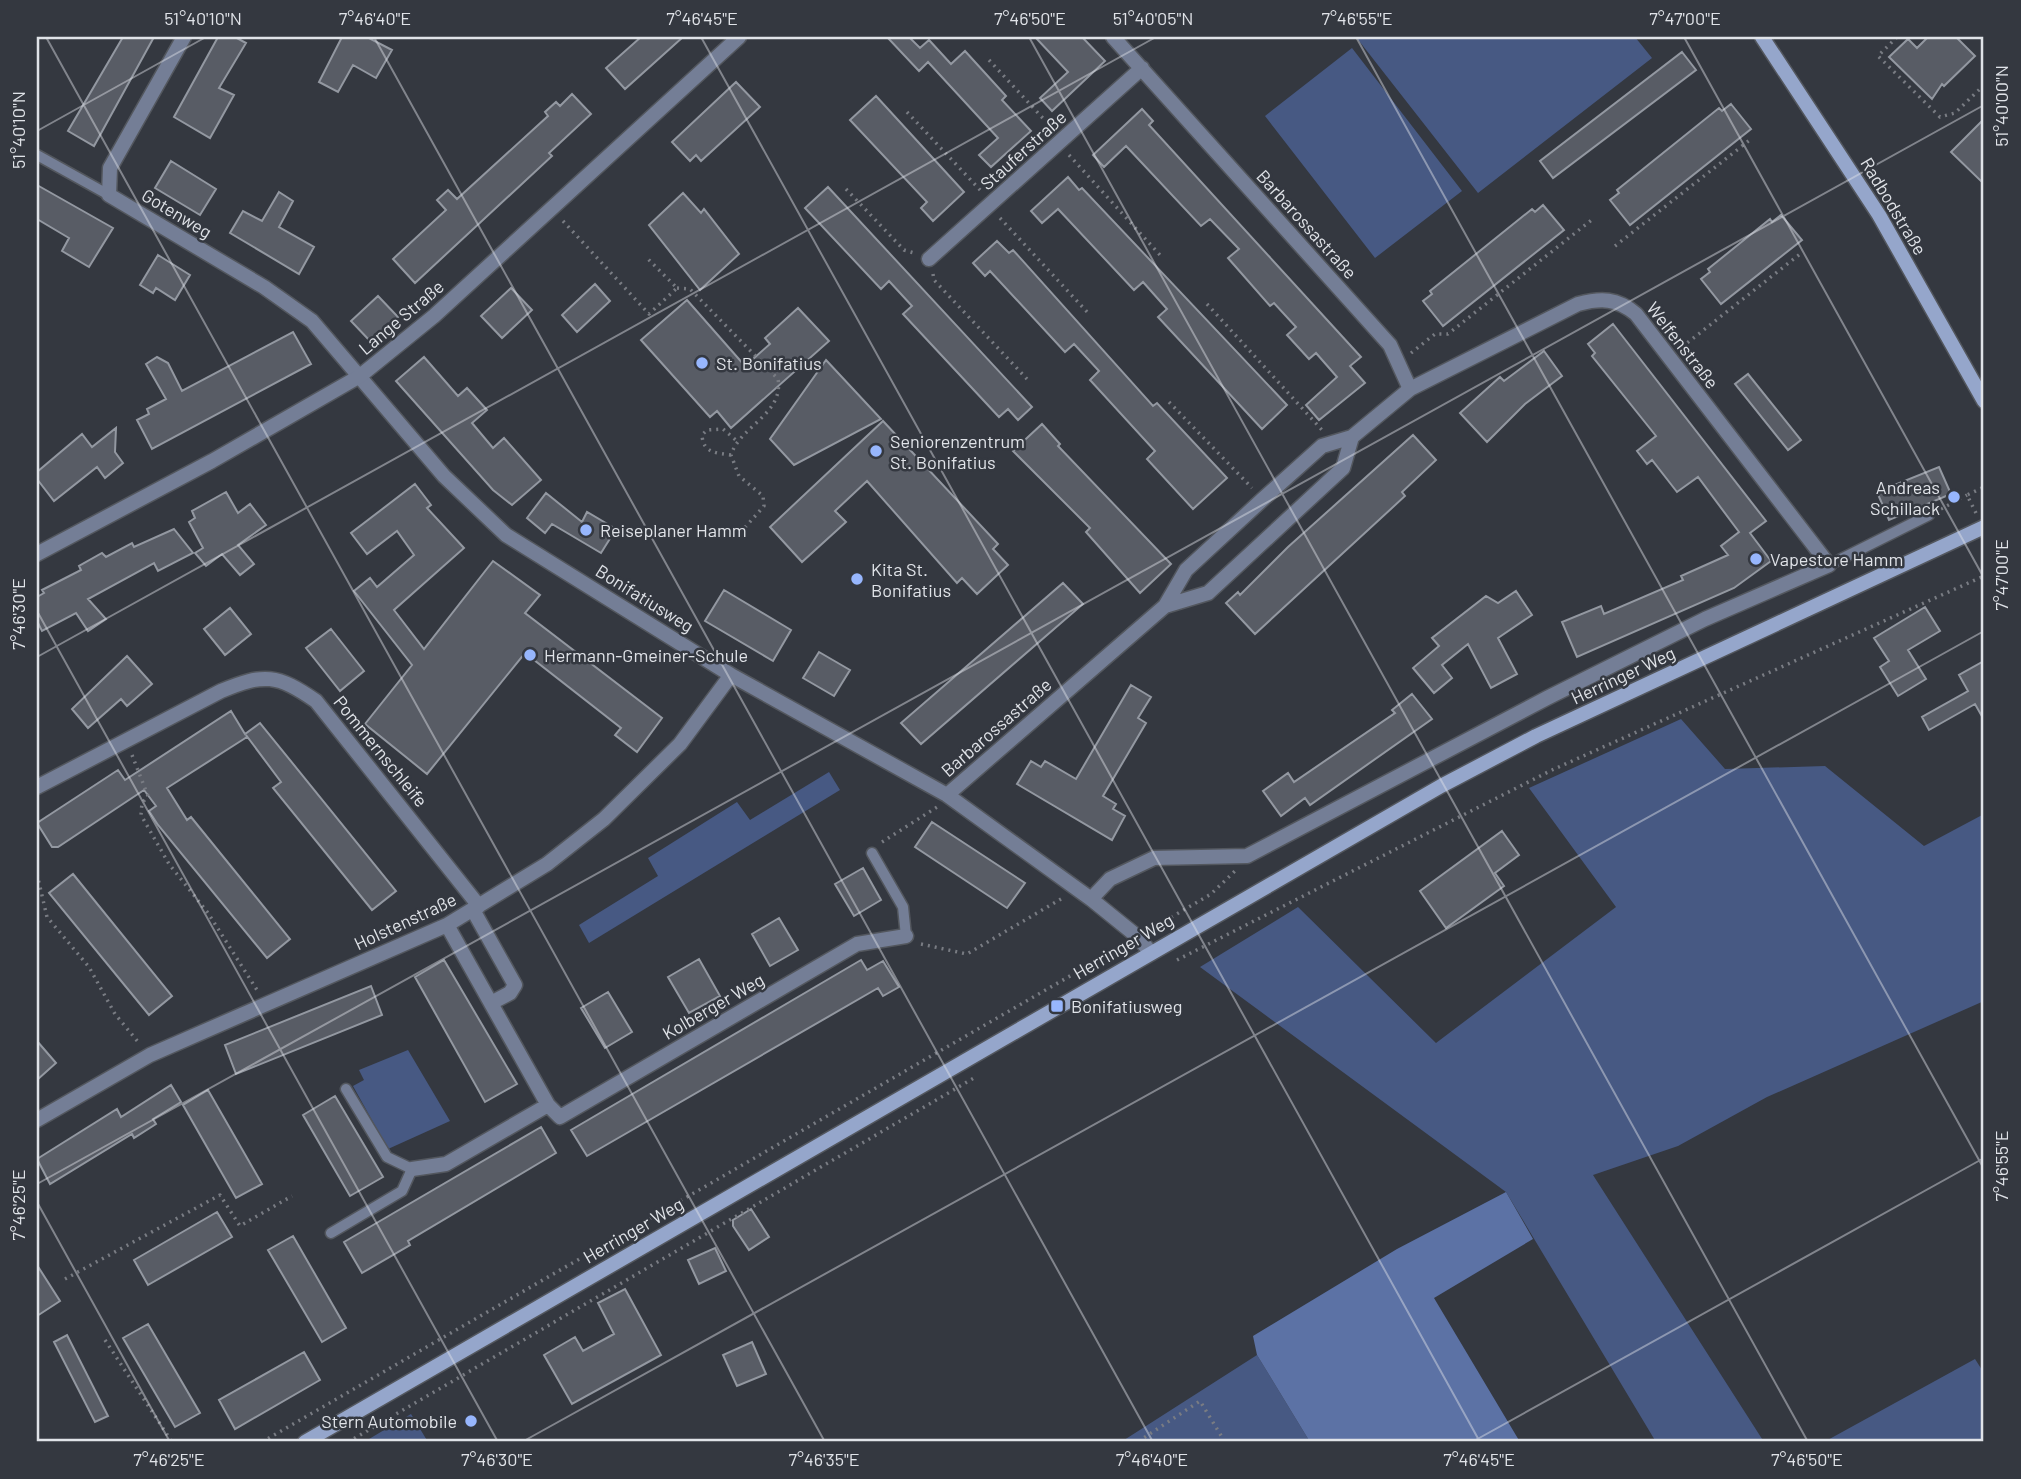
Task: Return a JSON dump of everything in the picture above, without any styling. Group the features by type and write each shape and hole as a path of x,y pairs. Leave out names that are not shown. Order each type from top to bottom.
{"main road":[{"name":"Radbodstraße","path":"1762,37 1878,215 1984,401"},
{"name":"Herringer Weg","path":"305,1442 1275,880 1536,736 1983,528"}],"street":[{"path":"108,195 110,168 184,37"},
{"name":"Lange Straße","path":"37,554 200,468 360,376 392,353 739,37"},
{"name":"Barbarossastraße","path":"947,795 1165,606 1186,570 1322,446 1352,437 1410,389 1390,345 1113,37"},
{"name":"Stauferstraße","path":"929,259 1142,68"},
{"name":"Gotenweg","path":"108,195 264,287 312,321 360,376"},
{"name":"Welfenstraße","path":"1410,389 1578,304 1607,299 1628,307 1829,565"},
{"name":"Bonifatiusweg","path":"360,376 444,477 506,535 731,675 947,795 1085,894 1138,937 1151,953"},
{"name":"Barbarossastraße","path":"1165,606 1208,593 1343,468 1352,437"},
{"name":"Herringer Weg","path":"1085,894 1136,864 1154,858 1247,856 1559,692 1705,619 1829,565"},
{"name":"Holstenstraße","path":"37,1120 149,1055 447,925 547,864 604,819 680,744 731,675"},
{"name":"Pommernschleife","path":"37,787 250,679 271,677 289,682 316,701 476,908"},
{"path":"476,908 515,985 510,993 491,1003"},
{"path":"412,1169 446,1164 548,1105 447,925"},
{"name":"Kolberger Weg","path":"548,1105 560,1117 857,944 906,936"}],"lane":[{"path":"37,155 108,195"},
{"name":"Herringer Weg","path":"1829,565 1929,516"},
{"path":"872,853 903,907 906,936"},
{"path":"331,1233 402,1191 412,1169 387,1157 346,1089"}],"path":[{"path":"1896,37 1878,56 1940,117 1955,113 1984,85"},
{"path":"989,60 1160,255"},
{"path":"907,112 1090,315"},
{"path":"1615,246 1751,139"},
{"path":"846,189 904,250 929,259 934,280 1027,379"},
{"path":"552,209 649,314 677,288"},
{"path":"1400,362 1434,334 1448,334 1594,218"},
{"path":"1669,357 1800,254"},
{"path":"646,257 677,288 690,289 778,379 777,398 764,417 737,441 731,455 739,477 763,496 764,506 741,532"},
{"path":"1207,304 1332,442"},
{"path":"1169,402 1263,499"},
{"path":"731,455 707,450 702,444 702,435 707,430 723,429 737,441"},
{"path":"1929,516 1984,486"},
{"path":"1967,495 1983,528"},
{"path":"1172,963 1552,770 1984,576"},
{"path":"126,740 148,796 142,803 141,815 169,864 208,913 248,973 263,1004"},
{"path":"872,853 875,846 932,813 947,795"},
{"path":"262,1442 1211,894 1231,878 1247,856"},
{"path":"37,874 47,917 89,967 116,1014 149,1055"},
{"path":"906,936 925,946 967,954 1085,894"},
{"path":"348,1442 984,1072"},
{"path":"65,1279 220,1195 240,1226 292,1196"},
{"path":"105,1340 172,1442"},
{"path":"1144,1442 1142,1439 1200,1401 1225,1442"}],"shaded area":[{"path":"1356,37 1635,37 1652,58 1478,193"},
{"path":"1352,48 1462,191 1375,258 1265,116"},
{"path":"1681,719 1725,769 1825,766 1924,846 1984,814 1984,1001 1767,1097 1678,1146 1593,1175 1764,1442 1656,1442 1506,1192 1200,967 1298,907 1436,1043 1616,907 1529,788"},
{"path":"829,772 840,790 589,943 579,925 658,876 648,858 737,802 750,820"},
{"path":"408,1050 450,1121 388,1149 353,1086 364,1080 359,1070"},
{"path":"1506,1192 1533,1239 1434,1298 1520,1442 1310,1442 1257,1355 1253,1336 1397,1249"},
{"path":"1257,1355 1310,1442 1121,1442"},
{"path":"1975,1359 1984,1373 1984,1442 1824,1442"},
{"path":"411,1414 428,1442 364,1442"}],"building":[{"path":"123,37 154,37 94,146 68,131"},
{"path":"218,37 235,37 246,43 219,88 234,95 210,138 174,117"},
{"path":"342,37 367,37 392,50 376,78 353,65 338,92 319,82"},
{"path":"641,37 683,37 625,89 606,68"},
{"path":"887,37 909,37 920,48 929,40 951,64 965,51 1006,96 1002,100 1031,131 991,167 979,155 998,138 928,62 919,71"},
{"path":"1035,37 1082,37 1105,61 1052,111 1040,98 1068,72"},
{"path":"1928,37 1956,37 1975,56 1944,86 1942,84 1932,99 1889,57 1908,39 1917,48"},
{"path":"1682,52 1696,70 1553,178 1540,161"},
{"path":"736,82 760,107 701,161 696,155 690,161 672,142"},
{"path":"572,94 591,114 549,153 552,156 415,283 393,259 446,210 437,200 448,190 457,199 548,116 545,112 556,102 560,106"},
{"path":"876,96 964,192 933,221 921,208 927,202 850,120"},
{"path":"1731,104 1751,129 1630,225 1610,200 1619,193 1617,190 1719,108 1722,111"},
{"path":"1142,109 1153,121 1149,125 1361,357 1350,366 1365,383 1319,420 1306,405 1337,377 1316,353 1309,359 1287,335 1296,327 1274,303 1270,306 1228,258 1239,249 1210,219 1201,226 1126,146 1104,167 1093,155"},
{"path":"1984,119 1984,184 1951,152"},
{"path":"171,161 216,189 200,215 155,188"},
{"path":"1068,177 1079,190 1082,188 1287,405 1262,429 1158,317 1167,309 1143,282 1134,290 1058,209 1042,223 1031,211"},
{"path":"37,185 113,228 89,267 62,251 69,238 37,219"},
{"path":"828,187 1032,407 1018,420 1008,409 999,417 903,314 912,306 889,281 881,289 805,208"},
{"path":"279,192 293,201 279,227 314,247 299,274 230,233 243,211 262,221"},
{"path":"683,193 701,213 704,209 739,254 700,290 649,225"},
{"path":"1543,205 1564,230 1443,326 1423,301 1432,294 1430,291 1532,209 1535,212"},
{"path":"1781,215 1802,240 1721,304 1701,279 1710,272 1708,269 1770,219 1772,222"},
{"path":"997,241 1009,253 1013,250 1153,406 1157,403 1227,478 1193,509 1147,459 1155,451 1090,380 1099,371 1074,344 1065,352 990,271 985,276 973,263"},
{"path":"158,255 190,275 175,300 156,288 153,293 140,285"},
{"path":"595,284 610,301 577,332 562,315"},
{"path":"511,288 532,310 502,338 481,316"},
{"path":"378,296 398,317 371,342 351,321"},
{"name":"St. Bonifatius","path":"687,300 745,366 770,344 765,338 798,308 829,341 731,428 717,411 710,417 641,340"},
{"path":"1613,324 1766,521 1750,533 1771,561 1734,588 1577,657 1562,622 1601,606 1604,614 1683,580 1681,576 1728,555 1721,546 1739,532 1698,477 1677,492 1652,460 1647,464 1637,451 1656,436 1592,356 1595,353 1588,344"},
{"path":"293,332 311,364 152,449 137,420 149,414 147,409 166,399 146,364 157,357 168,363 182,391"},
{"path":"1544,351 1562,376 1525,404 1487,442 1460,413 1500,377 1504,381"},
{"path":"424,357 458,396 467,388 487,410 472,423 493,448 504,438 541,480 512,505 493,490 396,381"},
{"path":"826,360 881,419 794,465 770,439"},
{"path":"1748,374 1801,440 1788,450 1735,384"},
{"path":"883,421 998,544 993,549 1008,565 977,594 962,578 957,583 867,481 835,511 846,522 802,562 770,527"},
{"path":"1042,424 1060,444 1058,446 1171,564 1140,593 1086,532 1090,528 1013,451"},
{"path":"116,428 115,452 123,463 105,478 97,467 54,501 37,479 37,472 82,434 92,447"},
{"path":"1413,435 1436,460 1402,492 1405,496 1255,634 1226,603 1238,592 1240,595 1288,547"},
{"path":"1939,467 1951,494 1889,520 1877,492"},
{"path":"415,484 431,505 427,508 464,548 394,610 424,649 493,561 540,595 525,613 662,718 637,752 615,735 621,728 525,653 427,774 365,724 412,665 354,591 370,578 377,587 414,555 397,531 367,554 351,533"},
{"path":"226,492 238,513 250,504 266,525 238,545 254,564 240,575 222,554 206,566 195,553 203,548 189,522 195,518 192,511"},
{"path":"546,493 582,522 587,512 616,529 601,553 552,524 545,533 527,518"},
{"path":"174,529 193,553 158,571 154,563 88,599 106,619 88,631 76,613 42,631 37,621 37,597 44,593 42,590 81,570 79,566 102,553 106,557 132,543 134,547"},
{"path":"1063,583 1083,604 921,744 901,723"},
{"path":"724,590 791,630 773,661 705,621"},
{"path":"1516,591 1532,615 1498,638 1517,674 1491,688 1468,644 1442,665 1452,678 1434,693 1413,668 1439,646 1432,638 1486,596 1498,603"},
{"path":"1925,607 1940,631 1908,650 1926,679 1898,696 1880,667 1889,661 1874,638"},
{"path":"230,608 251,634 225,655 204,629"},
{"path":"331,629 364,671 340,691 306,648"},
{"path":"819,652 850,670 834,696 803,678"},
{"path":"127,656 152,684 127,706 121,699 88,728 72,709"},
{"path":"1984,661 1984,720 1975,704 1929,730 1922,717 1968,691 1959,675"},
{"path":"1131,685 1151,697 1138,718 1146,723 1103,796 1116,804 1113,809 1125,816 1112,840 1017,784 1031,761 1041,767 1045,761 1076,779"},
{"path":"1412,694 1432,719 1310,805 1305,798 1281,816 1263,791 1288,773 1294,782 1395,713 1392,710"},
{"path":"231,711 245,734 260,723 396,891 372,910 273,788 281,782 246,735 247,737 167,788 187,820 191,817 290,939 267,958 158,825 149,811 156,806 144,790 58,847 52,847 37,823 118,770 125,780"},
{"path":"932,822 1025,883 1007,908 915,847"},
{"path":"1502,831 1519,855 1495,873 1504,886 1446,928 1420,891"},
{"path":"863,868 881,900 854,916 835,884"},
{"path":"73,874 172,996 149,1015 49,893"},
{"path":"779,918 798,950 770,966 752,934"},
{"path":"699,959 720,996 689,1013 668,977"},
{"path":"444,960 517,1084 485,1102 415,977"},
{"path":"861,960 867,970 883,961 899,987 883,996 878,988 587,1156 571,1130"},
{"path":"371,986 382,1015 236,1074 225,1045"},
{"path":"608,992 632,1032 605,1048 581,1008"},
{"path":"37,1041 56,1063 37,1080"},
{"path":"171,1085 181,1102 153,1119 156,1124 134,1138 132,1134 50,1184 37,1159 117,1109 121,1117"},
{"path":"208,1090 262,1184 236,1198 183,1105"},
{"path":"335,1096 383,1177 350,1196 303,1115"},
{"path":"541,1127 556,1153 408,1241 410,1245 362,1273 344,1242"},
{"path":"751,1209 769,1237 749,1250 733,1226 733,1220"},
{"path":"217,1212 232,1237 148,1285 134,1260"},
{"path":"293,1236 346,1328 322,1342 268,1250"},
{"path":"715,1248 726,1271 699,1284 688,1260"},
{"path":"37,1265 60,1301 37,1316"},
{"path":"625,1289 661,1355 572,1404 544,1355 575,1337 583,1351 614,1334 598,1303"},
{"path":"148,1324 200,1413 175,1427 123,1338"},
{"path":"67,1335 108,1416 95,1422 54,1342"},
{"path":"752,1342 766,1374 737,1386 723,1355"},
{"path":"304,1352 320,1380 235,1429 219,1400"}],"place":[{"name":"St. Bonifatius","path":"702,363"},
{"name":"Seniorenzentrum St. Bonifatius","path":"876,451"},
{"name":"Andreas Schillack","path":"1954,497"},
{"name":"Reiseplaner Hamm","path":"586,530"},
{"name":"Vapestore Hamm","path":"1756,559"},
{"name":"Kita St. Bonifatius","path":"857,579"},
{"name":"Hermann-Gmeiner-Schule","path":"530,655"},
{"name":"Bonifatiusweg","path":"1057,1006"},
{"name":"Stern Automobile","path":"471,1421"}]}
